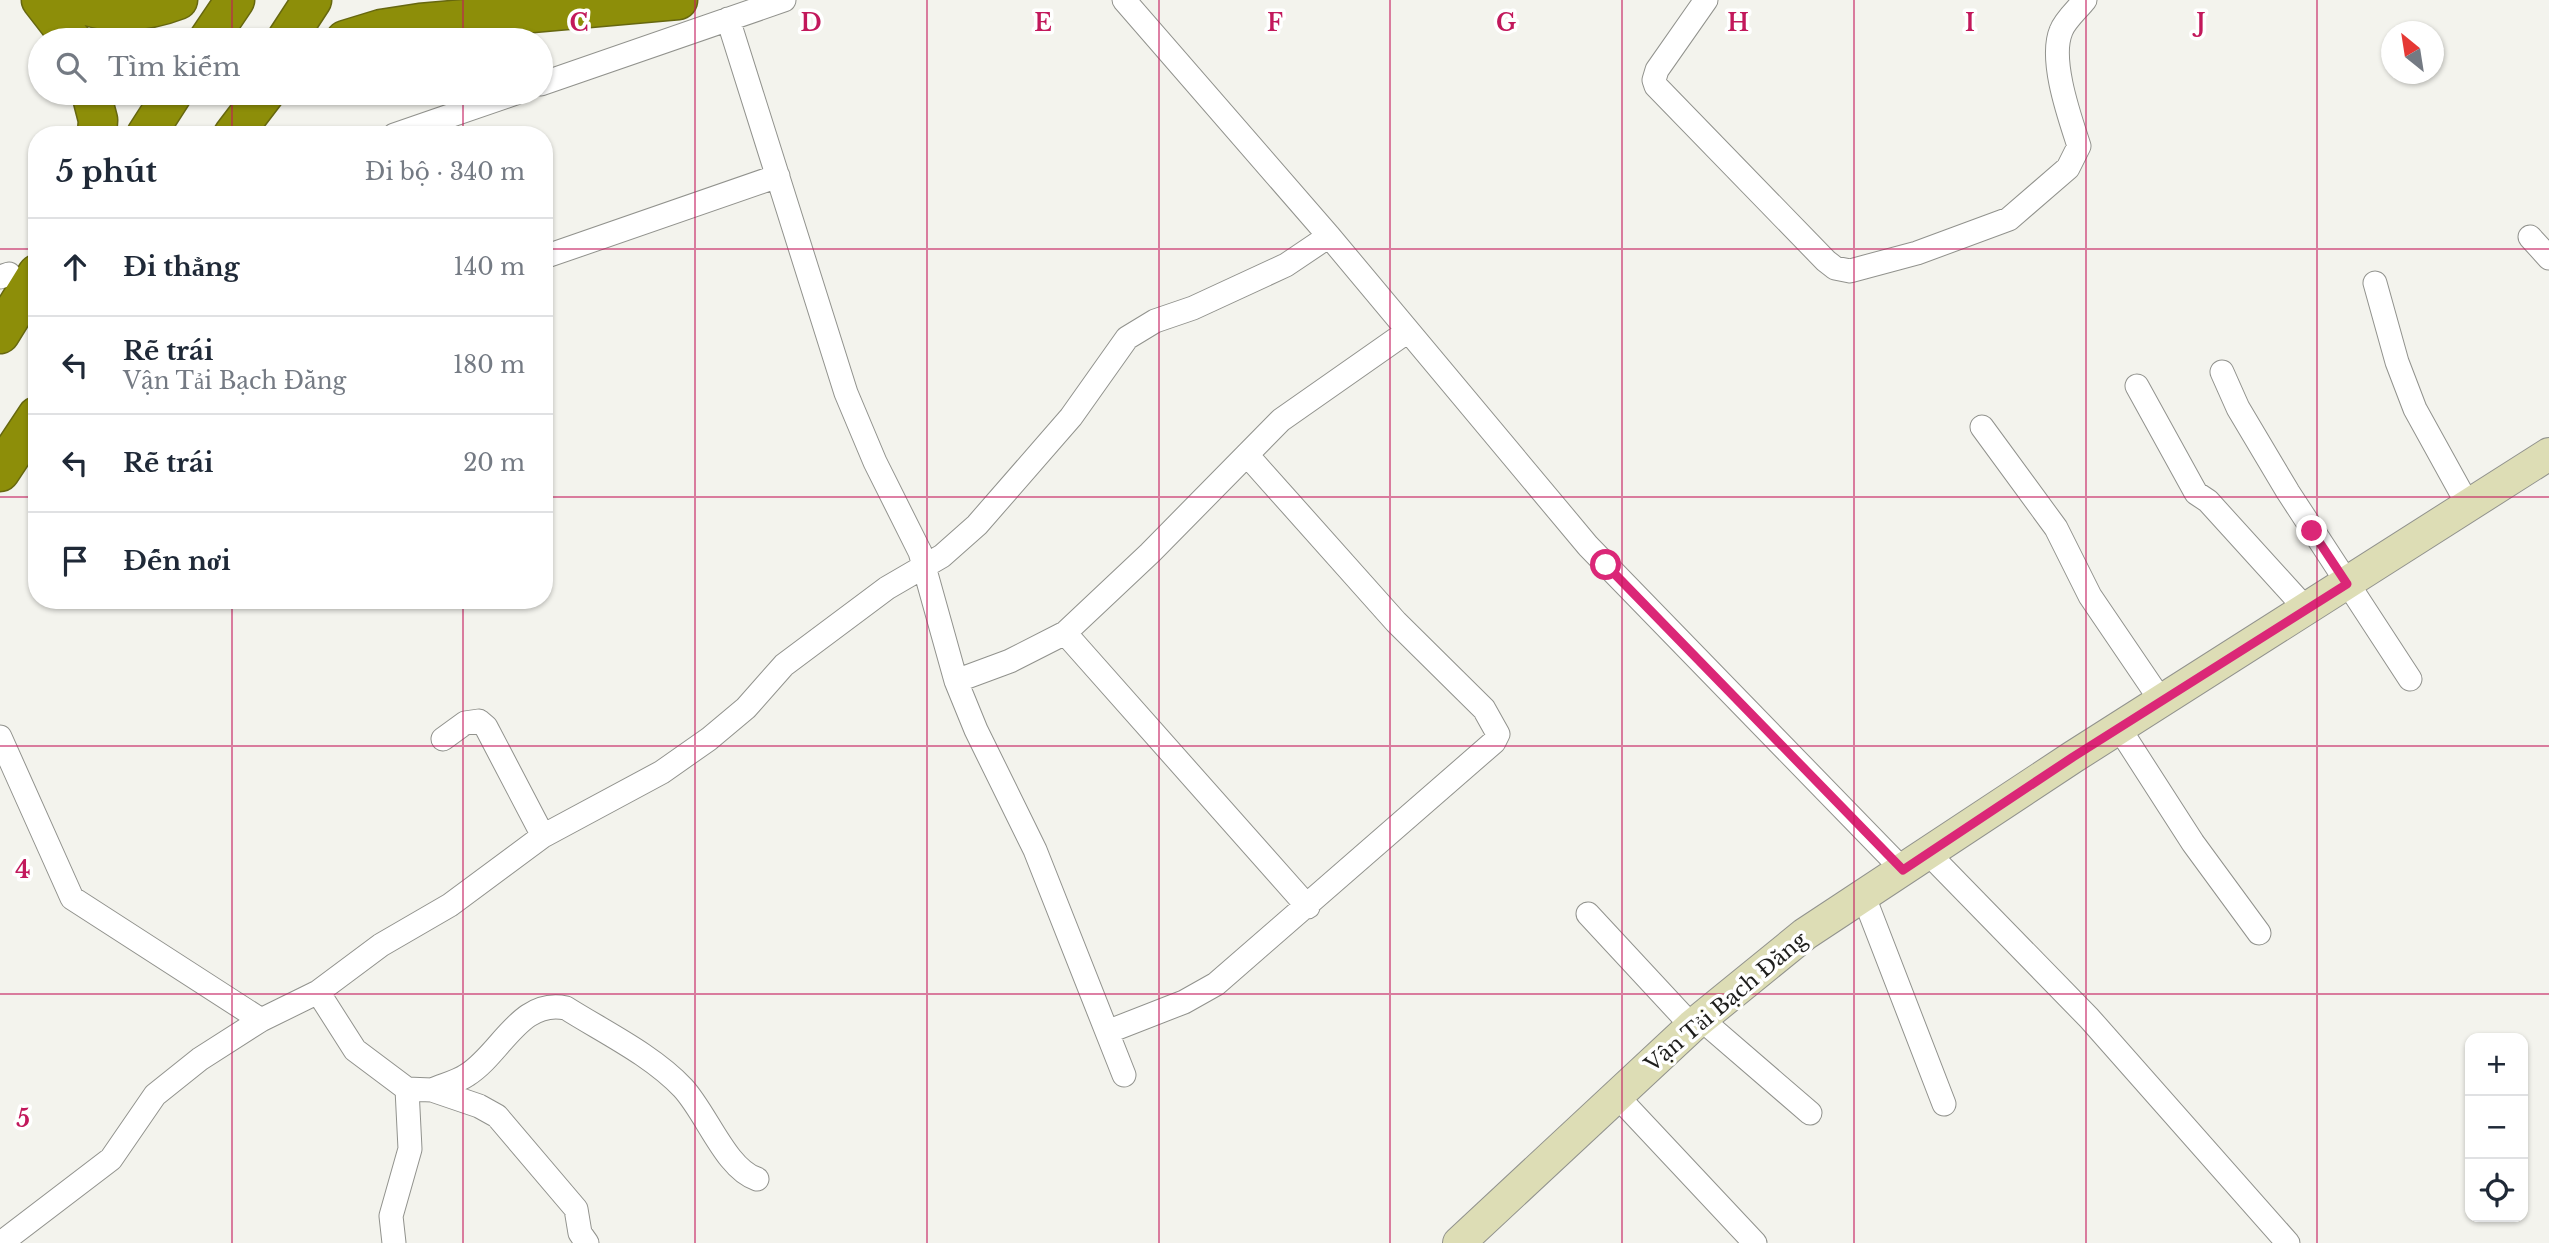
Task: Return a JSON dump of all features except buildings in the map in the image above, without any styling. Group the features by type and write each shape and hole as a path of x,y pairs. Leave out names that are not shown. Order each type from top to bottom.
{"highway":[{"path":"41,0 63,28"},
{"path":"74,0 118,11 160,7 178,0"},
{"path":"216,28 235,0"},
{"path":"294,28 312,0"},
{"path":"388,28 678,0"},
{"path":"93,105 97,126"},
{"path":"152,126 165,105"},
{"path":"229,126 243,105"},
{"path":"240,126 256,105"},
{"path":"0,334 15,275"},
{"path":"0,355 28,313"},
{"path":"0,472 28,430"}],"street":[{"path":"553,80 784,0"},
{"path":"1124,0 1329,236 1588,546 1915,861 2088,1018 2288,1243"},
{"path":"1706,0 1657,70 1654,80 1656,86 1826,261 1835,268 1850,271 1917,253 2009,219 2067,168 2079,146 2060,74 2059,44 2061,30 2085,0"},
{"path":"728,19 846,393 925,565 956,681 976,730 1035,850 1124,1075"},
{"path":"420,126 481,105"},
{"path":"553,254 778,176"},
{"path":"1,1243 111,1159 155,1095 200,1059 261,1020 318,992 381,945 450,905 543,836 662,772 709,739 746,708 784,664 887,588 942,556 977,525 1071,416 1127,338 1156,321 1193,308 1286,265 1329,236"},
{"path":"2530,237 2549,258"},
{"path":"2375,282 2397,362 2415,409 2468,505"},
{"path":"956,681 1010,661 1065,633 1248,456 1281,420 1408,331"},
{"path":"2222,372 2253,432 2347,584 2410,679"},
{"path":"2137,386 2196,493 2208,501 2306,609"},
{"path":"1982,427 2056,528 2090,596 2162,702"},
{"name":"Vận Tải Bạch Đằng","path":"1459,1243 1697,1023 1805,934 2119,728 2549,454"},
{"path":"1107,1032 1184,1002 1216,984 1308,907 1494,742 1497,734 1484,709 1396,622 1248,456"},
{"path":"1065,633 1308,907"},
{"path":"443,739 465,723 479,721 486,727 543,836"},
{"path":"2119,728 2193,843 2259,933"},
{"path":"0,737 72,898 261,1020"},
{"path":"1864,897 1944,1104"},
{"path":"1588,914 1697,1023 1810,1113"},
{"path":"318,992 355,1050 407,1089 432,1090 479,1106 498,1116 576,1209 580,1233 587,1243"},
{"path":"432,1090 467,1076 533,1012 551,1005 566,1008 660,1068 682,1086 703,1112 732,1161 743,1174 757,1179"},
{"path":"394,1243 391,1216 410,1149 407,1089"},
{"path":"1617,1096 1755,1243"}],"route":[{"path":"1606,565 1903,870 2073,757 2347,584 2312,531"}]}
